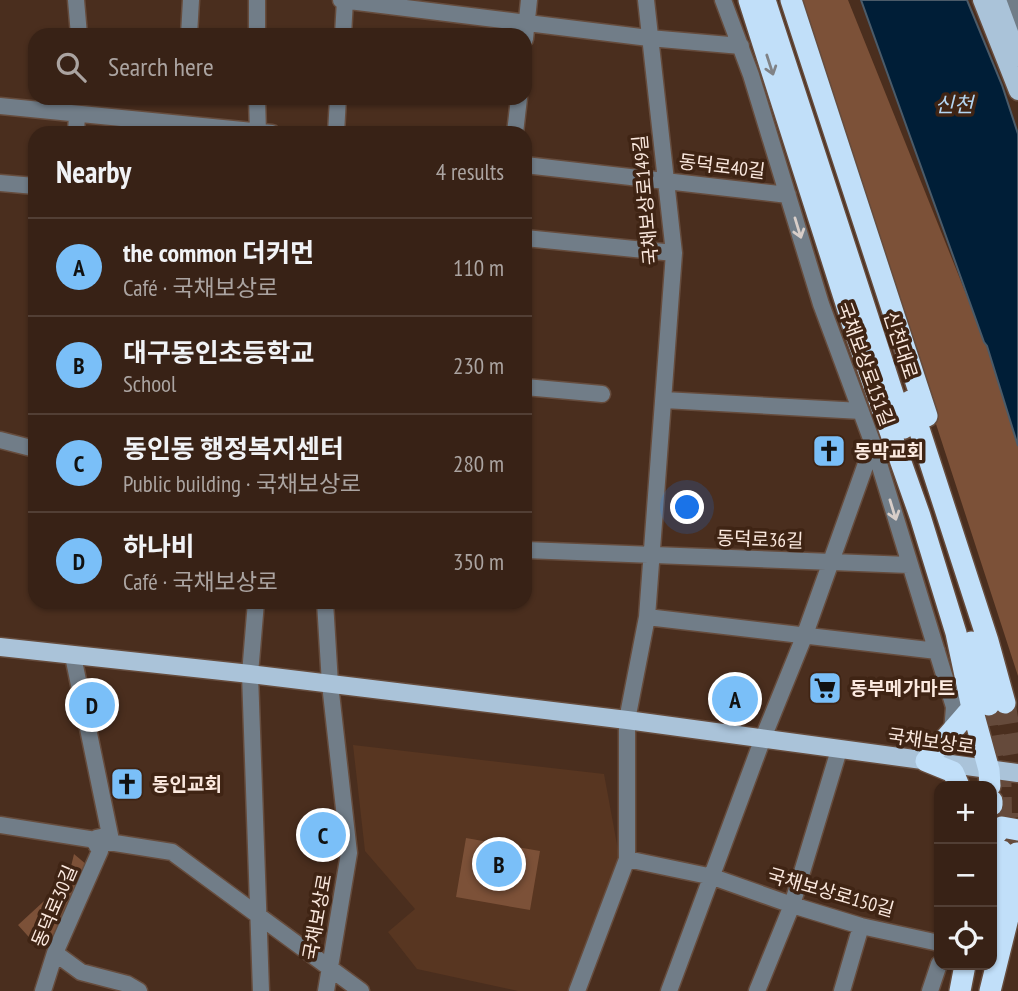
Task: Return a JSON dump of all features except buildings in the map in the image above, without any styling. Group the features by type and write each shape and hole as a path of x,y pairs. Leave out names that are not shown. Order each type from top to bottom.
{"highway":[{"path":"749,0 857,338 920,516 956,633 1001,703"},
{"name":"신천대로","path":"765,0 864,302 1001,703"},
{"name":"신천대로","path":"778,0 984,629 1001,703"},
{"path":"791,0 1008,661 990,778"},
{"path":"957,781 953,772 926,761 952,732 1001,703"},
{"path":"990,991 1012,902 1002,827 1018,830"},
{"path":"995,907 1004,848"},
{"path":"1002,991 1018,926"},
{"path":"960,991 964,970"},
{"path":"975,991 981,970"}],"main road":[{"path":"982,0 1018,91"},
{"path":"997,0 1018,57"},
{"name":"국채보상로","path":"0,647 250,674 764,738 926,761 990,778 1018,773"}],"street":[{"path":"76,0 78,28"},
{"path":"189,28 191,0"},
{"path":"257,0 257,28"},
{"path":"343,28 344,0 508,28"},
{"path":"526,28 529,0"},
{"name":"국채보상로149길","path":"627,720 647,617 674,253 646,0"},
{"name":"국채보상로151길","path":"723,0 741,46 821,304 873,444 804,637 764,738"},
{"path":"1010,0 1018,23"},
{"path":"532,31 741,46"},
{"path":"258,105 261,126"},
{"path":"336,126 338,105"},
{"path":"516,126 518,105"},
{"path":"0,106 200,126"},
{"path":"76,126 77,114"},
{"name":"동덕로40길","path":"532,166 788,195"},
{"path":"0,183 28,185"},
{"path":"532,239 674,253"},
{"path":"532,388 603,394"},
{"path":"664,400 861,411"},
{"path":"0,440 28,447"},
{"path":"873,444 954,707 952,732"},
{"name":"동덕로36길","path":"532,550 909,565"},
{"path":"255,609 250,674 259,916 265,990"},
{"name":"국채보상로","path":"325,609 330,684 349,853 326,991"},
{"path":"647,617 937,652"},
{"path":"73,656 110,835 93,839"},
{"path":"577,991 627,859 627,720"},
{"path":"669,991 764,738"},
{"path":"757,991 792,905 839,750"},
{"path":"0,825 172,852 361,991"},
{"name":"동덕로30길","path":"43,991 55,953 100,851 93,839"},
{"name":"국채보상로150길","path":"627,859 713,877 861,926 934,942"},
{"path":"842,991 861,926"},
{"path":"55,953 81,972 127,984 139,991"},
{"path":"930,991 937,970"}],"shaded area":[{"path":"798,0 848,0 987,346 1018,446 1018,676"},
{"path":"353,745 604,774 623,877 582,991 518,991 417,969 388,932 415,909 365,851"},
{"path":"466,838 540,851 530,910 456,897"},
{"path":"74,854 87,865 57,949 36,945 18,925 68,879"}],"water":[{"name":"신천","path":"861,0 967,0 1002,85 1018,134 1018,446 987,346"}],"tunnel":[{"path":"1005,703 1018,782"},
{"path":"989,705 1001,785 1002,845"},
{"path":"1018,813 1018,848"}],"place":[{"name":"동막교회","path":"829,451"},
{"name":"동부메가마트","path":"825,688"},
{"name":"the common 더커먼","path":"735,699"},
{"name":"하나비","path":"92,705"},
{"name":"동인교회","path":"127,784"},
{"name":"동인동 행정복지센터","path":"323,835"},
{"name":"대구동인초등학교","path":"499,864"}]}
